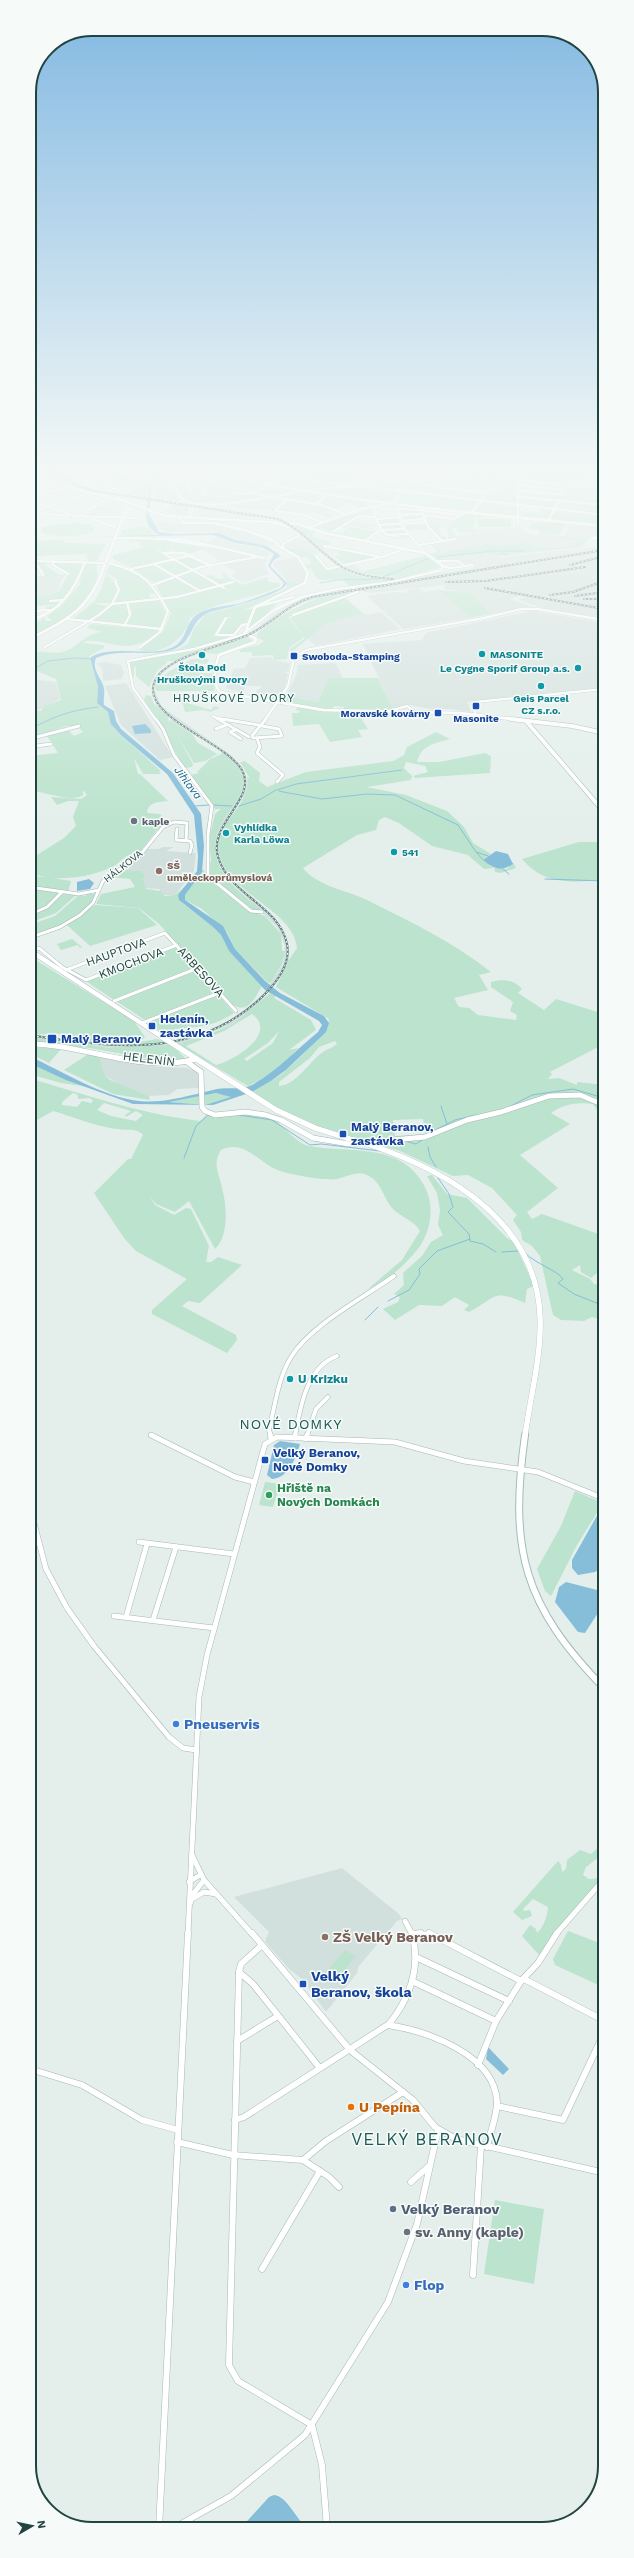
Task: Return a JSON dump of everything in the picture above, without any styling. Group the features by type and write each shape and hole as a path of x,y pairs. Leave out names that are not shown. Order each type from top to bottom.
{"main road":[{"path":"36,954 253,1096 297,1121 415,1161 452,1180 486,1205 514,1237 528,1262 537,1290 539,1324 521,1470 518,1526 523,1557 532,1587 559,1637 598,1681"}],"street":[{"path":"36,619 41,618 53,610 76,585"},
{"path":"36,636 67,619 94,595 98,585"},
{"path":"46,647 89,622 112,604 119,590 117,585"},
{"path":"139,648 162,629 168,613 153,585"},
{"path":"190,585 200,591"},
{"path":"245,633 255,607 302,585"},
{"path":"255,607 308,594 367,585"},
{"path":"112,604 161,599 219,586 224,588"},
{"path":"262,912 251,911 208,876 208,835 212,806 180,764 163,729 133,688 128,661 134,658 188,651 245,633 282,605 309,596 346,588"},
{"path":"293,615 358,592 353,588"},
{"path":"50,601 64,600"},
{"path":"124,626 130,615 127,602"},
{"path":"253,737 278,702 290,681 294,659 310,649 417,628 496,616 521,609 535,609 598,619"},
{"path":"36,611 53,610"},
{"path":"226,618 216,635 234,635 242,625 248,624"},
{"path":"67,619 162,629"},
{"path":"245,633 255,638 256,641 222,652 218,656 217,690 223,693 331,711 414,711 476,715 572,726 598,732"},
{"path":"476,715 472,704 475,702 598,690"},
{"path":"213,716 226,725 235,730 253,737 282,735 279,729 216,718"},
{"path":"216,729 236,721"},
{"path":"526,721 598,805"},
{"path":"36,737 80,726"},
{"path":"235,730 230,732 241,739"},
{"path":"253,737 260,747 257,753 283,775 277,782"},
{"path":"36,746 51,744"},
{"name":"HÁLKOVA","path":"36,935 75,919 93,905 104,880 138,856 154,834 167,824 178,822 187,823 186,840"},
{"name":"HÁLKOVA","path":"177,828 176,840 186,840 192,844 190,853"},
{"path":"36,888 79,894 99,890"},
{"path":"36,912 47,906 62,892"},
{"name":"ARBESOVA","path":"165,934 198,968 236,1012"},
{"name":"HAUPTOVA","path":"66,970 165,934"},
{"name":"KMOCHOVA","path":"66,970 86,980 177,945"},
{"path":"36,949 39,948 66,970"},
{"path":"114,1001 198,968"},
{"path":"142,1023 219,993"},
{"name":"HELENÍN","path":"36,1045 73,1048 159,1062 187,1062 196,1059"},
{"path":"187,1062 201,1072 202,1107 205,1112 216,1114 245,1112 266,1115 281,1120 308,1136 330,1143 353,1143 423,1137 467,1120 500,1112 549,1096 580,1095 598,1102"},
{"path":"271,1438 269,1430 286,1368 294,1352 309,1338 394,1276"},
{"path":"295,1438 297,1416 304,1390 324,1365 337,1356"},
{"path":"306,1439 308,1429 317,1410 328,1396"},
{"path":"161,1433 153,1436 235,1477 254,1482"},
{"path":"159,2522 189,1882 201,1684 214,1628 265,1444 271,1438 358,1438 387,1441 464,1461 521,1470 559,1479 598,1496"},
{"path":"36,1530 45,1564 62,1600 88,1636 166,1734 181,1747 190,1751 196,1750"},
{"path":"139,1542 234,1554"},
{"path":"126,1617 147,1544"},
{"path":"153,1620 176,1547"},
{"path":"114,1616 214,1628"},
{"path":"191,1848 194,1862 200,1875 262,1945 350,2050 370,2068 413,2100 438,2130 449,2137 598,2172"},
{"path":"189,1882 200,1875"},
{"path":"188,1914 191,1900 204,1880"},
{"path":"478,2065 496,2021 523,1980 538,1962 558,1932 598,1886"},
{"path":"191,1900 204,1892 217,1894"},
{"path":"235,2120 244,2117 319,2067 331,2064 388,2025 402,2005 412,1981 416,1956 413,1934 405,1921"},
{"path":"413,1934 428,1933 598,2018"},
{"path":"262,1945 241,1964 239,1972 233,2155 229,2365 238,2381 312,2424 322,2465 327,2522"},
{"path":"416,1956 509,2001"},
{"path":"239,1972 253,1984 319,2067"},
{"path":"412,1981 496,2021"},
{"path":"237,2040 278,2016"},
{"path":"388,2025 423,2032 445,2039 461,2049 478,2065 494,2090 497,2106 484,2146 478,2172 472,2275"},
{"path":"497,2106 563,2120 598,2046"},
{"path":"36,2071 89,2088 144,2123 162,2129 178,2130"},
{"path":"303,2160 333,2137 383,2108 403,2092"},
{"path":"185,2522 231,2496 297,2442 312,2424 388,2302 417,2224 438,2130"},
{"path":"177,2142 233,2155 303,2160 320,2171 339,2187"},
{"path":"411,2182 429,2166"},
{"path":"262,2269 320,2171"}],"shaded area":[{"path":"36,585 59,585 56,592 36,598"},
{"path":"369,585 442,585 372,593 358,590 300,603 278,614 250,636 188,658 171,666 161,675 155,690 161,706 232,756 245,773 247,784 246,793 220,833 218,844 220,857 227,871 236,883 282,928 289,945 289,960 284,971 257,1006 235,1023 189,1041 155,1047 119,1049 36,1037 36,1034 92,1044 127,1046 168,1043 198,1035 223,1025 245,1011 263,994 283,964 285,946 278,928 225,876 215,852 214,840 217,828 242,793 242,774 229,757 158,707 152,694 154,681 172,663 248,635 277,612 295,601 320,594"},
{"path":"445,585 598,585 598,617 553,611 518,600 525,597 519,596 510,599 531,606 490,614 473,594 501,598 444,589"},
{"path":"417,588 424,591 420,593 440,589 471,618 403,629 367,596 393,592 408,593 406,591"},
{"path":"533,611 598,622 598,689 467,702 471,712 449,709 431,709 410,705 393,709 363,644 422,640 426,633"},
{"path":"381,612 400,629 316,646 307,638 327,623 339,618 363,613 366,615"},
{"path":"271,657 273,660 290,663 289,671 285,672 288,674 285,689 277,700 269,700 252,696 262,686 245,686 244,693 226,688 234,669 245,668 250,658"},
{"path":"106,662 121,665 124,672 122,679 103,681 102,669 97,663"},
{"path":"336,663 343,678 329,679 318,702 285,697 296,676 298,665"},
{"path":"36,680 56,682 60,699 36,711"},
{"path":"126,683 173,757 160,760 121,725 105,686"},
{"name":"SŠ uměleckoprůmyslová","path":"163,847 174,847 166,851 196,853 194,871 175,895 162,895 159,889 139,888 130,874 122,870 147,849 158,849"},
{"path":"103,1055 147,1066 187,1068 198,1072 199,1088 177,1089 169,1095 149,1096 121,1085 105,1076 100,1058"},
{"name":"ZŠ Velký Beranov","path":"342,1868 399,1914 402,1919 397,1921 359,1966 357,1973 326,2012 302,1979 289,1969 265,1941 269,1932 234,1897"}],"green space":[{"path":"62,585 74,585 64,599 53,600 61,601 53,609 47,609 46,607 55,605 36,606 36,598 58,592"},
{"path":"79,585 94,585 81,606 80,604 73,613 49,628 36,633 36,623 45,617 45,621 52,621 47,616 60,607"},
{"path":"102,585 115,585 117,591 111,603 93,603"},
{"path":"118,585 151,585 156,593 149,594 151,599 115,603 120,589"},
{"path":"156,585 187,585 197,591 163,598"},
{"path":"193,585 216,585 201,590"},
{"path":"280,585 259,594 208,609 198,613 192,618 189,616 190,618 187,627 181,636 171,645 153,651 139,650 163,632 171,613 164,600 218,586 232,592 222,586"},
{"path":"287,585 300,585 244,610 253,609 246,623 242,623 234,635 217,635 225,620 232,617 225,617 213,636 230,637 194,648 137,657 178,649 188,644 194,628 206,614 244,604 282,591"},
{"path":"348,585 371,585 352,589"},
{"path":"439,590 472,593 490,614 471,618"},
{"path":"351,592 355,593 333,599 345,598 363,613 327,623 293,651 289,650 305,638 290,618 323,603 288,617 304,637 289,648 287,659 274,660 273,655 252,656 252,652 240,652 240,649 259,645 264,641 257,637 257,634 289,611 323,598"},
{"path":"159,600 166,613 160,628 126,625 132,613 129,603"},
{"path":"92,603 107,606 89,621 73,619"},
{"path":"126,603 129,614 123,625 92,622 113,604"},
{"path":"277,603 264,617 247,629 256,608"},
{"path":"91,624 159,630 150,638 131,646 121,646 95,641 82,643 104,645 104,648 89,656 98,687 97,703 108,712 114,727 122,736 161,771 159,772 161,774 143,774 134,758 138,774 140,774 168,801 157,802 151,805 147,813 160,814 167,822 156,831 139,853 130,854 110,868 81,876 52,878 71,881 68,892 36,887 36,876 45,877 36,875 36,856 64,838 76,826 73,817 79,801 68,801 57,805 51,797 81,799 87,795 83,790 83,795 72,798 36,791 36,755 58,753 47,736 68,729 71,730 69,731 74,736 83,732 77,726 67,726 36,737 36,711 41,711 43,707 61,700 56,679 36,671 36,652 63,652 69,650 86,637 102,632 87,628"},
{"path":"247,637 253,641 218,654 201,653"},
{"path":"233,639 235,640 176,661 164,661 168,662 157,671 149,687 136,676 136,667 134,667 134,676 132,679 130,661 198,650"},
{"path":"192,659 209,659 207,664 195,663 193,672 215,674 214,691 156,691 156,684 168,672"},
{"path":"329,678 378,678 393,709 344,710 344,707 334,706 332,710 283,702 288,697 318,702"},
{"path":"146,695 151,696 154,704 168,716 169,723 170,720 173,721 192,734 198,743 217,754 205,761 194,763 178,737 193,764 192,767 185,768 144,700"},
{"path":"178,700 211,710 214,706 220,708 210,712 204,710 185,712 183,704 174,702"},
{"path":"298,707 324,711 357,712 368,729 358,730 362,737 330,742 319,724 293,726 292,713 299,713 300,711 295,710"},
{"path":"436,732 450,739 425,748 419,756 417,762 439,762 485,753 491,756 490,773 415,778 413,776 428,772 425,766 406,762 404,768 412,776 411,780 367,787 406,795 447,811 464,827 473,843 491,854 483,860 494,868 484,869 468,855 432,846 399,823 385,817 379,820 376,830 357,835 303,868 317,880 367,900 431,933 462,951 491,972 479,975 488,990 454,998 459,1007 469,1008 478,1015 516,1020 517,1015 510,1011 513,1002 491,987 491,982 504,980 515,983 519,986 522,989 518,993 544,1010 556,999 598,1012 598,1047 550,1072 552,1074 548,1079 559,1078 577,1085 577,1082 598,1084 598,1111 593,1104 582,1103 566,1106 551,1113 570,1124 520,1155 558,1188 527,1212 532,1219 542,1214 598,1234 598,1272 591,1278 581,1272 580,1265 572,1270 590,1279 594,1284 598,1285 598,1319 592,1317 584,1321 561,1320 553,1315 540,1256 532,1246 522,1240 521,1232 513,1220 517,1215 492,1188 468,1175 453,1176 400,1151 317,1127 278,1109 252,1092 279,1077 310,1048 323,1031 329,1019 276,987 289,960 297,948 293,935 286,924 275,913 237,882 227,871 220,857 218,845 220,835 243,798 247,788 247,777 250,779 240,762 245,761 260,773 259,781 267,787 306,772 393,761 404,755 407,747","holes":["335,1041 337,1044 318,1056 292,1081 279,1086 279,1082 310,1058 319,1047","423,1119 425,1134 395,1136 393,1120"]},
{"path":"223,753 238,768 243,782 241,794 225,818 218,832 215,848 220,867 228,880 262,911 255,912 211,879 208,872 211,860 209,840 215,814 221,809 215,809 191,775 199,773 197,772 210,759"},
{"path":"579,842 598,842 598,880 570,881 550,878 531,868 522,859"},
{"path":"513,862 516,868 501,873 495,872 494,868 507,869"},
{"path":"203,869 211,881 247,910 265,916 281,934 282,951 285,951 282,964 271,982 268,983 235,949 227,932 202,909 185,900 185,895"},
{"path":"118,871 141,871 145,876 143,880 146,889 160,891 165,896 175,895 189,883 178,895 181,902 221,935 229,951 262,986 251,1003 243,1007 233,1005 159,924 139,908 96,904 101,894 135,887 130,879 110,877"},
{"path":"36,891 59,893 49,904 36,910"},
{"path":"63,894 76,895 56,913 36,920 36,913 50,907"},
{"path":"88,894 97,894 86,911 78,917 58,927 36,935 36,923 55,916 79,895 85,896"},
{"path":"95,905 138,908 157,925 90,946 67,925"},
{"path":"72,939 82,947 80,948 78,945 61,950 57,944"},
{"path":"177,946 196,968 114,1000 86,981"},
{"path":"36,960 134,1021 145,1037 135,1042 92,1038 134,1043 157,1039 163,1041 161,1044 137,1046 92,1043 69,1040 70,1035 65,1034 36,1034"},
{"path":"198,970 216,992 145,1020 116,1001"},
{"path":"270,993 276,996 274,998 311,1020 316,1030 289,1050 299,1048 282,1064 269,1074 248,1086 177,1044 208,1035 235,1023","holes":["252,1014 259,1022 260,1030 257,1038 250,1046 233,1058 216,1065 186,1046 224,1031","279,1031 273,1043 247,1061 244,1059 268,1043"]},
{"path":"218,994 234,1013 215,1023 162,1032 147,1023"},
{"path":"36,1037 110,1048 169,1045 177,1050 186,1059 162,1061 90,1048 36,1042"},
{"path":"36,1047 61,1049 49,1063 36,1056"},
{"path":"90,1053 100,1058 105,1076 110,1080 149,1096 150,1100 113,1094 64,1070"},
{"path":"36,1066 83,1086 61,1083 36,1076"},
{"path":"36,1080 135,1109 178,1118 200,1121 207,1115 262,1116 270,1118 280,1124 299,1141 309,1146 374,1152 389,1156 403,1162 415,1172 428,1193 431,1212 425,1237 416,1252 401,1268 384,1281 368,1289 402,1260 420,1231 411,1221 392,1208 376,1181 367,1175 360,1173 337,1179 295,1175 275,1169 246,1150 230,1147 221,1150 218,1155 217,1164 224,1195 226,1220 223,1237 215,1249 189,1201 175,1212 156,1204 150,1197 155,1205 174,1215 186,1208 191,1209 209,1246 206,1262 211,1262 218,1257 242,1265 200,1303 188,1301 182,1306 236,1335 237,1340 227,1353 152,1314 152,1310 187,1279 136,1251 124,1238 94,1193 128,1159 131,1159 143,1135 137,1131 120,1130 100,1126 53,1111 36,1121","holes":["73,1093 78,1095 78,1099 90,1098 93,1101 91,1103 82,1101 77,1107 62,1105 62,1102","104,1103 131,1111 125,1115 126,1117 136,1111 143,1115 136,1121 111,1116 97,1110"]},
{"path":"216,1093 232,1097 205,1105 169,1102"},
{"path":"432,1175 447,1194 467,1198 507,1238 514,1242 534,1286 527,1289 525,1303 506,1296 500,1296 490,1299 469,1312 464,1310 469,1305 455,1297 442,1306 419,1305 395,1320 383,1309 398,1302 400,1297 394,1294 404,1285 403,1273 422,1256 431,1242 443,1235 438,1225 440,1210 437,1193 427,1176"},
{"name":"Hřiště na Nových Domkách","path":"265,1482 280,1484 273,1507 259,1505"},
{"path":"575,1491 598,1501 598,1511 577,1545 551,1596 545,1591 537,1569 561,1526"},
{"path":"598,1848 598,1858 586,1867 583,1875 589,1879 598,1878 598,1882 569,1915 540,1956 522,1936 530,1925 536,1929 537,1933 539,1931 545,1921 548,1907 533,1899 523,1911 530,1910 532,1916 522,1920 513,1912 558,1861 561,1865 562,1872 566,1869 567,1860 580,1850 591,1854"},
{"path":"568,1931 598,1942 598,1985 555,1965 553,1959"},
{"path":"345,1950 356,1956 339,1977 328,1970"},
{"path":"495,2200 544,2209 534,2284 484,2274"}],"water":[{"path":"283,585 285,585 277,592 266,596 206,614 200,618 185,641 180,646 172,650 153,653 124,653 105,655 96,658 95,666 104,688 104,705 114,711 116,721 121,729 173,773 201,814 204,846 202,872 185,895 185,900 223,926 235,949 265,981 280,993 324,1016 329,1023 326,1032 286,1070 271,1081 252,1092 213,1105 205,1105 231,1097 216,1093 169,1102 204,1105 133,1104 66,1080 36,1066 36,1060 83,1083 125,1099 148,1102 167,1100 218,1089 243,1088 252,1085 286,1060 318,1032 322,1025 319,1021 265,990 229,951 221,935 179,900 178,895 197,871 198,856 194,815 167,774 122,736 111,724 108,712 97,703 98,687 90,658 97,654 106,652 147,652 165,650 178,644 184,636 190,622 199,613 210,609 241,603 281,588"},
{"path":"145,724 151,730 151,733 135,734 132,726"},
{"path":"496,851 508,854 513,864 501,869 491,866 483,860"},
{"path":"89,879 94,883 90,889 77,891 77,882"},
{"path":"280,1441 300,1444 294,1461 287,1471 278,1478 272,1479 267,1475 274,1445"},
{"path":"598,1514 598,1570 595,1572 578,1575 572,1568 572,1560"},
{"path":"566,1582 598,1590 598,1613 585,1633 578,1632 555,1602 559,1587"},
{"path":"488,2047 509,2069 503,2075 486,2059"},
{"path":"274,2495 283,2499 301,2522 246,2522 269,2497"}],"waterway":[{"path":"36,668 48,661 75,658"},
{"path":"76,658 90,659"},
{"path":"36,726 62,715 98,707"},
{"path":"277,790 296,784 402,770"},
{"path":"239,806 261,799 276,790"},
{"path":"279,791 288,793"},
{"path":"289,793 322,799 367,794 395,795 458,825 476,852 488,856"},
{"name":"Jihlava","path":"196,806 209,805"},
{"path":"213,805 232,806"},
{"path":"477,853 483,860"},
{"path":"503,869 509,874"},
{"path":"545,879 598,881"},
{"path":"507,1108 532,1095 573,1089 598,1096"},
{"path":"441,1106 447,1124"},
{"path":"207,1115 211,1116"},
{"path":"238,1115 272,1120 310,1145 321,1144 380,1151"},
{"path":"447,1124 455,1120 476,1115"},
{"path":"184,1158 196,1126 207,1116"},
{"path":"219,1117 225,1116"},
{"path":"435,1130 447,1124"},
{"path":"405,1141 416,1144 422,1140"},
{"path":"428,1147 430,1157 436,1167"},
{"path":"438,1178 449,1194 453,1207 448,1212 469,1234 470,1239"},
{"path":"388,1301 409,1290 420,1274 419,1269 437,1251 470,1239"},
{"path":"470,1239 470,1241 483,1244 496,1252"},
{"path":"502,1252 518,1251"},
{"path":"525,1253 560,1276 563,1279 558,1283 574,1294 598,1304"},
{"path":"365,1320 378,1307"}],"railway":[{"path":"36,1036 61,1040 123,1045 153,1044 183,1040 211,1030 238,1016 269,990 282,972 285,965 288,951 287,944 282,931 274,919 265,909 232,881 224,870 218,857 217,845 220,833 244,791 245,781 242,770 234,760 221,750 175,721 163,710 155,699 153,687 157,676 167,667 195,653 252,633 303,600 312,597 384,585"},
{"path":"550,595 573,592 592,585"},
{"path":"485,588 598,608"},
{"path":"575,596 598,593"},
{"path":"584,599 598,599"}],"place":[{"name":"MASONITE","path":"482,654"},
{"name":"Štola Pod Hruškovými Dvory","path":"202,655"},
{"name":"Swoboda-Stamping","path":"294,656"},
{"name":"Le Cygne Sporif Group a.s.","path":"578,668"},
{"name":"Geis Parcel CZ s.r.o.","path":"541,686"},
{"name":"Masonite","path":"476,706"},
{"name":"Moravské kovárny","path":"438,713"},
{"name":"kaple","path":"134,821"},
{"name":"Vyhlídka Karla Löwa","path":"226,833"},
{"name":"541","path":"394,852"},
{"name":"SŠ uměleckoprůmyslová","path":"159,871"},
{"name":"Helenín, zastávka","path":"152,1026"},
{"name":"Malý Beranov","path":"52,1039"},
{"name":"Malý Beranov, zastávka","path":"343,1134"},
{"name":"U Krizku","path":"290,1379"},
{"name":"Velký Beranov, Nové Domky","path":"265,1460"},
{"name":"Hřiště na Nových Domkách","path":"269,1495"},
{"name":"Pneuservis","path":"176,1724"},
{"name":"ZŠ Velký Beranov","path":"325,1937"},
{"name":"Velký Beranov, škola","path":"303,1984"},
{"name":"U Pepína","path":"351,2107"},
{"name":"Velký Beranov","path":"393,2209"},
{"name":"sv. Anny (kaple)","path":"407,2232"},
{"name":"Flop","path":"406,2285"}],"district":[{"name":"HRUŠKOVÉ DVORY","path":"234,698"},
{"name":"NOVÉ DOMKY","path":"291,1424"},
{"name":"VELKÝ BERANOV","path":"427,2139"}]}
